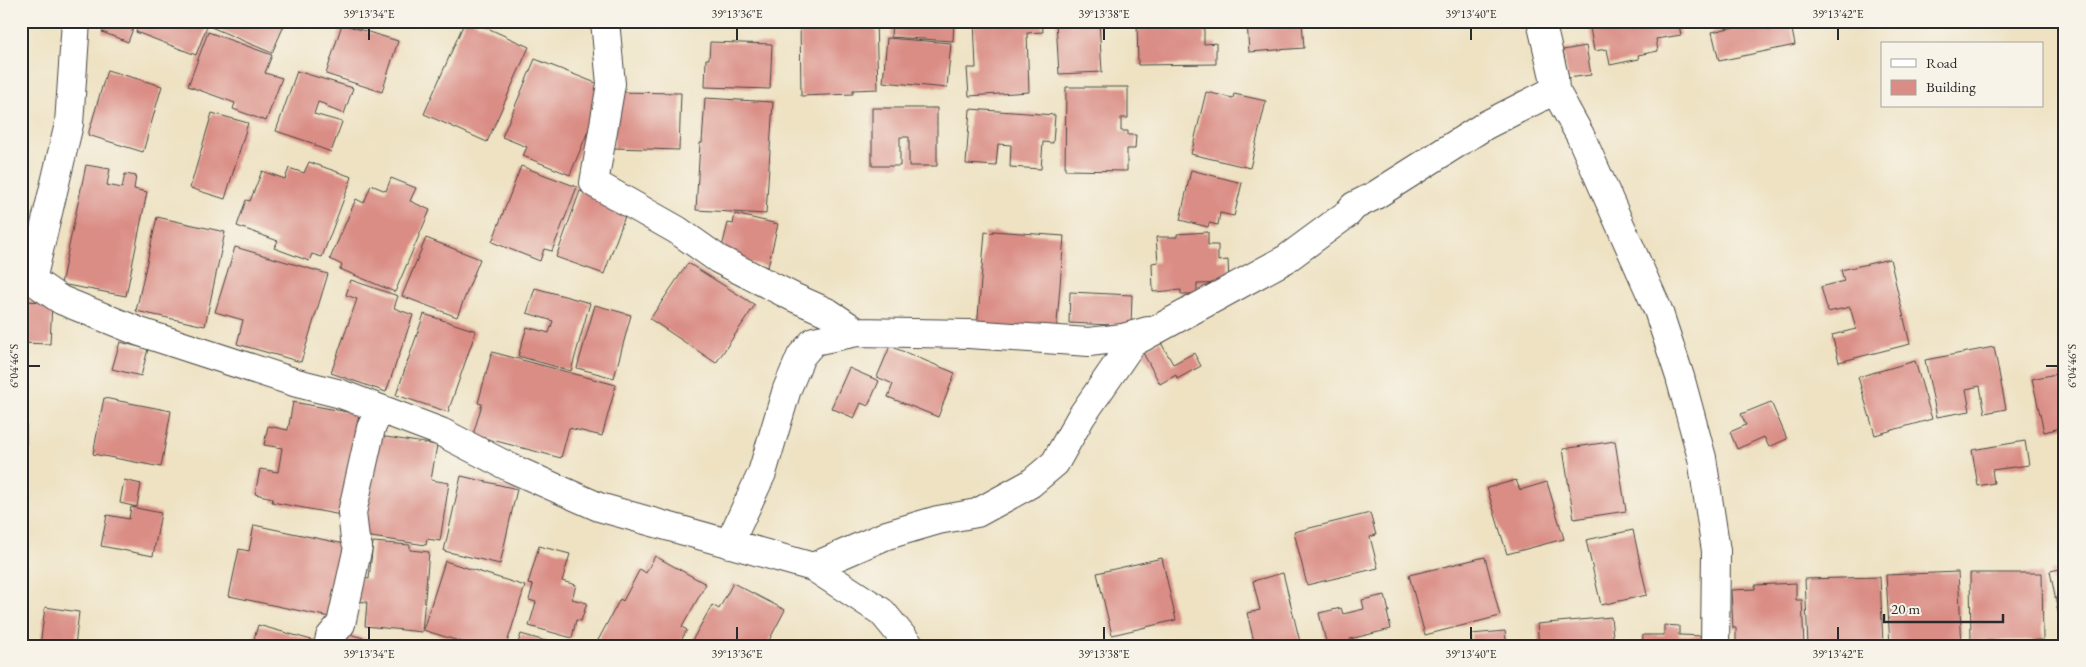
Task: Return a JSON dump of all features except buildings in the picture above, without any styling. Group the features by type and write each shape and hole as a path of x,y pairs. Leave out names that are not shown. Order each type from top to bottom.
{"street":[{"path":"76,21 69,124 27,279 61,300 140,332 297,383 341,394 441,432 511,468 599,508 813,567 882,612 910,646"},
{"path":"605,21 611,84 600,157 594,183 677,230 718,259 829,313 857,332"},
{"path":"1541,21 1554,77 1555,90 1580,135 1658,310 1680,377 1702,458 1716,551 1715,646"},
{"path":"813,567 887,535 938,520 976,513 1030,484 1055,463 1081,417 1132,343 1286,259 1354,206 1486,125 1555,90"},
{"path":"730,544 762,473 787,389 801,356 814,341 857,332 969,334 1089,342 1123,338 1159,329"},
{"path":"328,646 330,637 341,624 358,547 355,539 352,513 371,428 380,410"}]}
